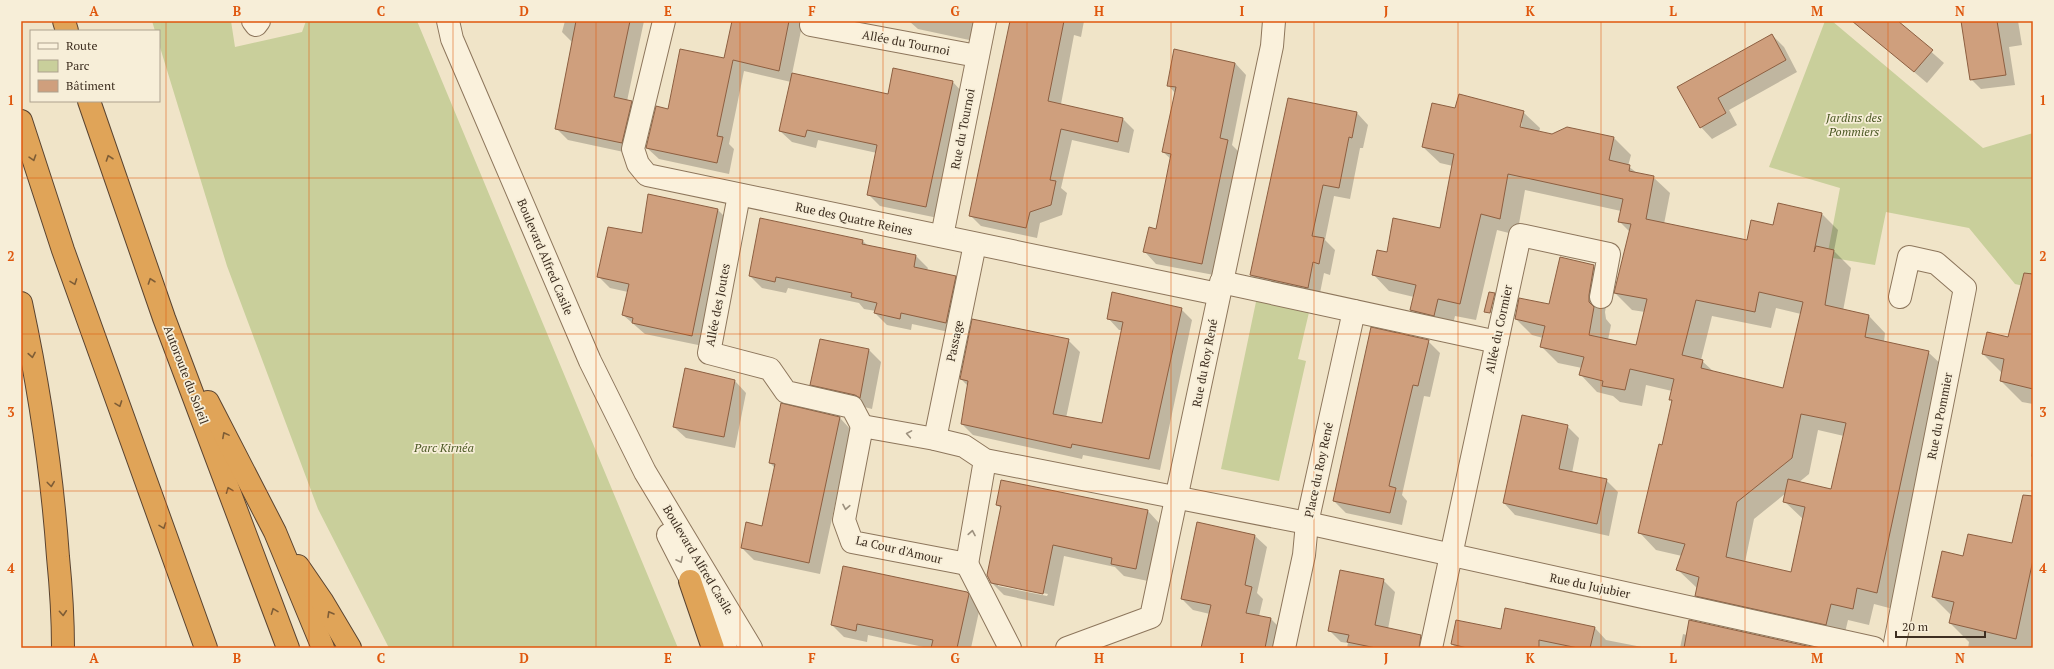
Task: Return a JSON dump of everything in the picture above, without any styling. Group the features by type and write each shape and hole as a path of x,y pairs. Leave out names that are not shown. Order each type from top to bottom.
{"highway":[{"name":"Autoroute du Soleil","path":"89,102 164,318 288,648"},
{"path":"21,121 63,250 206,648"},
{"path":"21,303 44,424 55,518 63,623 63,648"},
{"path":"164,318 275,532 323,648"},
{"path":"275,532 322,600 350,648"},
{"path":"690,581 713,648"}],"street":[{"name":"Boulevard Alfred Casile","path":"439,21 450,30 590,361 644,472 751,648"},
{"name":"Rue des Quatre Reines","path":"664,21 633,148 638,164 647,175 975,244 1220,288"},
{"name":"Rue du Tournoi","path":"942,236 977,56 986,21"},
{"name":"Rue du Roy René","path":"1067,648 1151,617 1272,46 1274,21"},
{"name":"Allée du Tournoi","path":"811,25 977,56"},
{"name":"Allée des Joutes","path":"739,195 709,353 770,369 786,392 852,407 862,426"},
{"name":"Allée du Cormier","path":"1431,648 1520,235 1609,254 1601,297"},
{"name":"Passage","path":"935,439 975,244"},
{"name":"Rue du Pommier","path":"1894,648 1965,288 1936,263 1909,257 1900,297"},
{"path":"1220,288 1354,311 1497,342"},
{"name":"Place du Roy René","path":"1177,497 1307,523 1354,311"},
{"path":"862,426 935,439 964,446 985,460 1177,497"},
{"name":"La Cour d'Amour","path":"862,426 844,520 852,542 967,564"},
{"path":"985,460 967,564 1010,648"},
{"name":"Boulevard Alfred Casile","path":"644,472 664,527 690,581 726,648"},
{"path":"1284,648 1304,555 1307,523"},
{"name":"Rue du Jujubier","path":"1307,523 1451,556 1874,648"}],"green space":[{"name":"Parc Kirnéa","path":"152,21 231,21 235,47 302,32 306,21 417,21 678,648 389,648 318,509 227,266 160,47 160,30 155,30"},
{"name":"Jardins des Pommiers","path":"1825,21 1832,21 1983,148 2033,133 2033,288 2015,284 1969,228 1886,212 1875,265 1827,257 1840,188 1769,167"},
{"path":"1257,297 1310,308 1298,359 1306,361 1279,481 1221,469"}],"building":[{"path":"576,21 630,21 614,97 632,101 622,143 555,129"},
{"path":"732,21 789,21 779,71 733,60 717,136 723,137 717,163 646,148 656,106 668,109 680,49 724,58"},
{"path":"1010,21 1064,21 1048,101 1123,118 1118,142 1061,129 1050,180 1056,181 1051,205 1030,212 1026,228 969,216"},
{"path":"1852,21 1898,21 1933,50 1914,72"},
{"path":"1961,21 1997,21 2006,75 1970,80"},
{"path":"1772,34 1786,60 1718,98 1726,113 1700,128 1677,87"},
{"path":"1174,49 1235,63 1220,138 1228,140 1202,264 1143,252 1149,227 1156,229 1171,154 1162,152 1176,87 1167,86"},
{"path":"893,68 953,81 926,207 867,195 877,145 807,130 805,137 779,131 792,73 888,94"},
{"path":"1459,94 1524,111 1520,127 1552,134 1567,127 1614,137 1609,160 1630,165 1629,171 1654,176 1646,219 1747,240 1751,220 1773,225 1778,203 1822,213 1814,252 1816,246 1834,250 1825,305 1869,315 1865,337 1929,351 1877,593 1857,588 1853,609 1831,604 1826,625 1695,596 1699,577 1676,570 1685,544 1638,533 1659,444 1662,445 1672,400 1669,400 1674,379 1630,369 1625,390 1602,386 1603,381 1579,375 1584,357 1540,347 1545,326 1515,319 1519,298 1549,304 1560,257 1594,265 1589,302 1594,307 1589,335 1636,345 1647,299 1614,293 1631,224 1618,222 1623,199 1508,174 1500,219 1481,214 1460,304 1438,299 1434,316 1410,310 1416,285 1372,275 1377,250 1387,252 1393,218 1440,228 1454,154 1422,147 1432,103 1455,108","holes":["1759,292 1803,302 1783,388 1701,368 1703,360 1682,355 1696,300 1755,312","1801,414 1846,423 1831,489 1788,479 1783,502 1805,507 1791,572 1726,557 1737,502 1792,458"]},
{"path":"1288,98 1357,112 1352,138 1349,137 1339,188 1323,185 1312,236 1324,238 1319,264 1313,262 1308,288 1250,275"},
{"path":"648,194 718,209 692,336 632,323 633,318 622,315 629,284 597,277 608,227 642,233"},
{"path":"760,218 863,240 862,244 916,255 914,267 956,276 946,323 901,313 900,319 874,313 877,303 851,297 852,293 776,277 775,282 749,276"},
{"path":"2024,273 2033,274 2033,389 2000,381 2004,359 1982,354 1987,332 2008,337"},
{"path":"1112,292 1182,308 1149,459 1072,444 1071,448 961,424 968,381 960,379 972,319 1069,339 1053,414 1102,423 1123,322 1107,319"},
{"path":"1489,292 1495,293 1490,313 1484,312"},
{"path":"1371,327 1429,340 1418,386 1413,385 1389,486 1396,488 1390,513 1333,501"},
{"path":"820,339 869,349 860,398 855,395 810,385"},
{"path":"685,368 735,380 724,437 673,427"},
{"path":"781,403 840,417 809,563 741,548 746,522 762,526 775,464 769,463"},
{"path":"1522,415 1568,425 1559,469 1607,479 1597,524 1503,503"},
{"path":"1001,480 1148,510 1136,569 1111,564 1112,558 1053,545 1043,594 991,583 987,575 1001,506 996,505"},
{"path":"2023,495 2033,496 2033,560 2016,639 1949,623 1954,602 1932,597 1942,551 1963,556 1968,534 2012,543"},
{"path":"1197,522 1255,535 1245,585 1252,587 1246,613 1271,618 1265,648 1201,648 1211,605 1181,599"},
{"path":"843,566 967,592 969,594 957,648 931,648 933,640 857,624 856,631 831,625"},
{"path":"1340,570 1384,579 1375,625 1421,635 1419,648 1376,648 1347,642 1349,635 1328,631"},
{"path":"1505,608 1595,627 1590,648 1578,648 1539,640 1539,648 1467,648 1451,644 1456,620 1501,629"},
{"path":"1689,620 1816,648 1684,648"}]}
